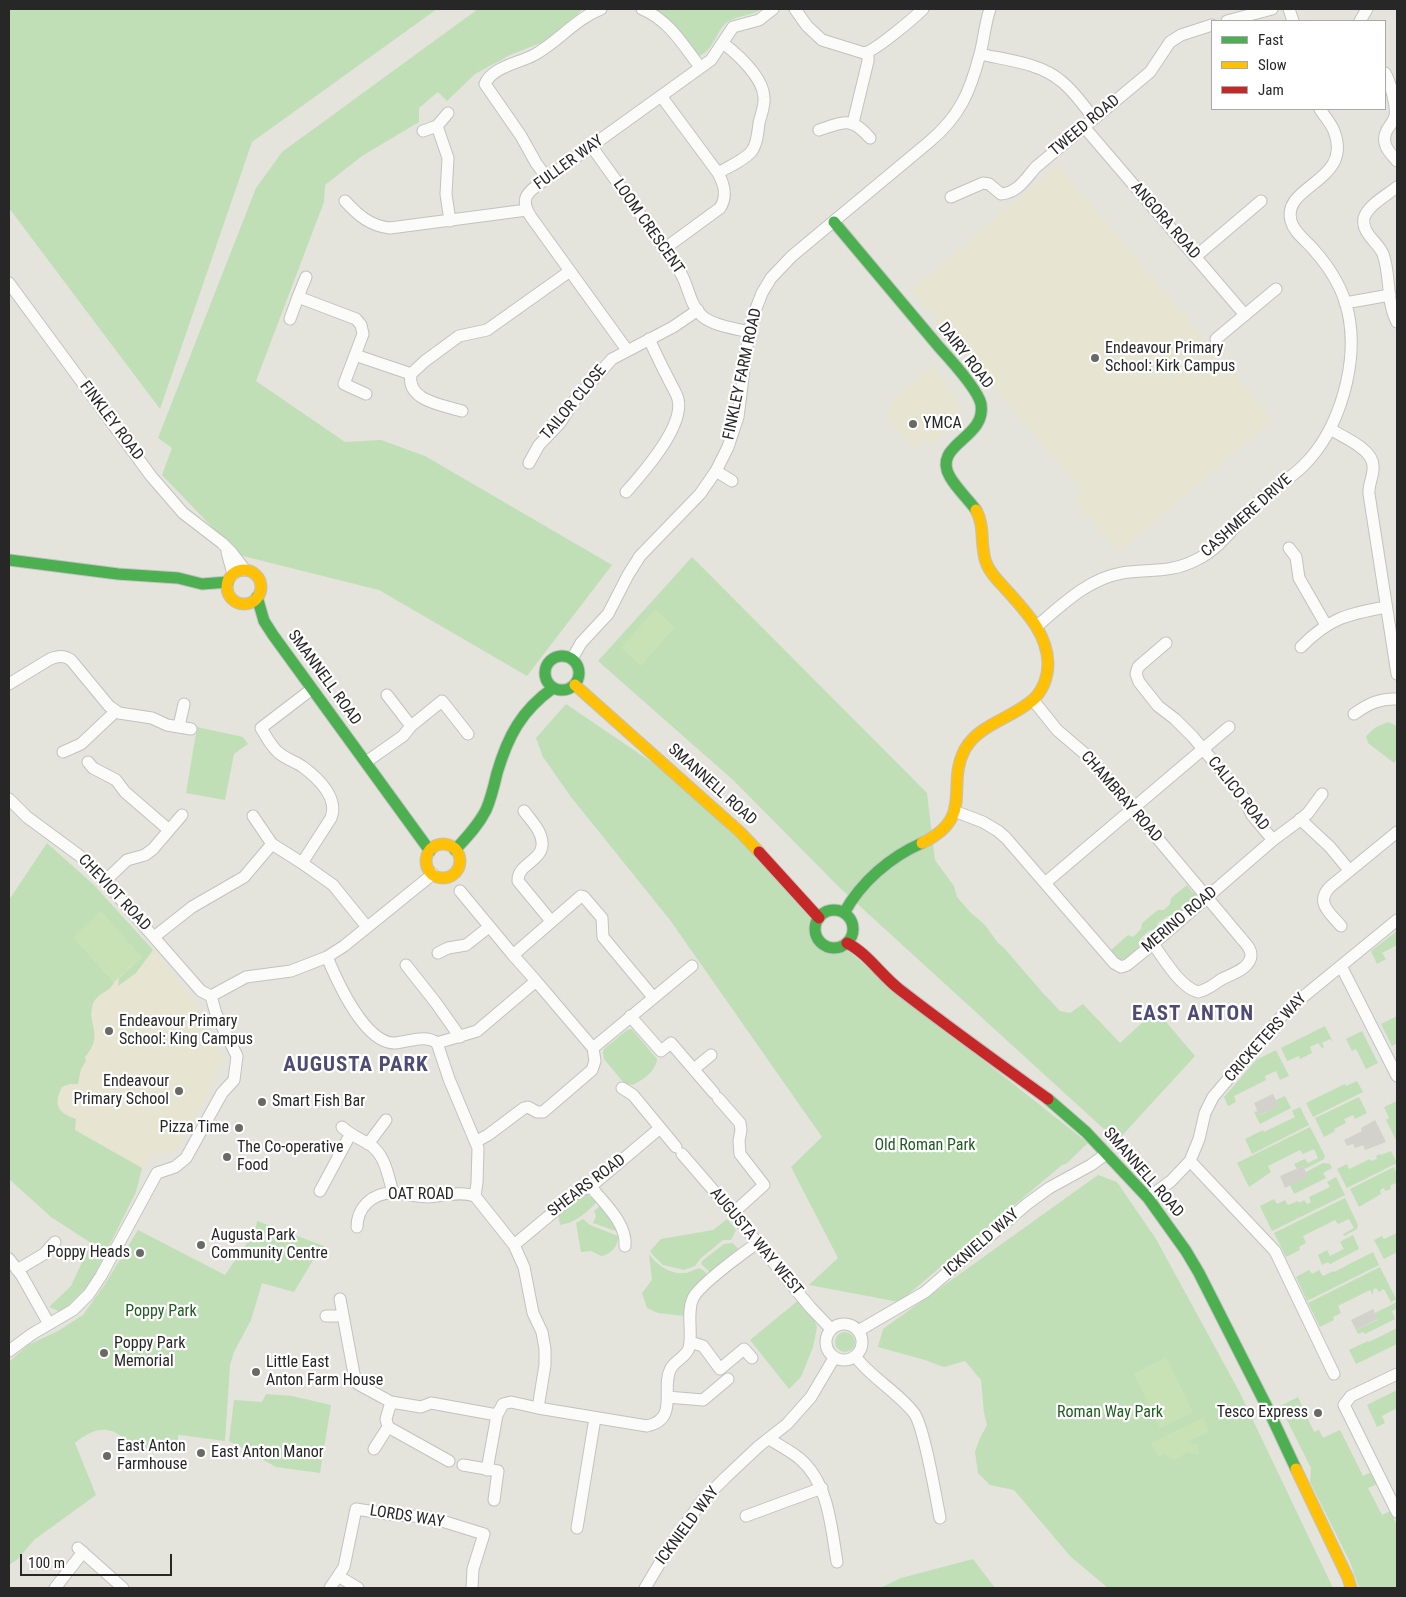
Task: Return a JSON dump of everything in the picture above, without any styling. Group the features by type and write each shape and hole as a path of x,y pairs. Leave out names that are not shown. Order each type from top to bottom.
{"street":[{"path":"547,178 521,136 484,84 489,77 502,68 540,51 556,41 580,20 601,9"},
{"path":"642,9 654,14 666,23 700,67"},
{"name":"FULLER WAY","path":"627,350 527,210 525,205 526,196 547,178 714,57 733,27 760,20 773,9"},
{"path":"795,9 807,26 822,40 868,53"},
{"path":"868,53 923,9"},
{"name":"FINKLEY FARM ROAD","path":"572,658 581,643 608,614 635,563 706,486 716,471 728,448 738,417 749,332 758,301 771,278 786,261 951,122 964,99 980,54 990,9"},
{"path":"1231,20 1272,9"},
{"path":"1361,20 1367,9"},
{"name":"TWEED ROAD","path":"951,197 983,183 990,184 1001,194 1010,193 1026,180 1036,167 1150,72 1170,42 1187,32 1211,25"},
{"path":"718,173 752,151 758,135 764,101 763,91 758,80 736,54 723,43"},
{"path":"853,123 868,61 868,53"},
{"path":"980,54 1029,66 1050,74 1069,88 1094,119"},
{"path":"1386,75 1395,110 1394,117 1385,135 1385,144 1386,149 1397,161"},
{"path":"661,96 718,173 724,185 722,205 710,216 664,249"},
{"name":"CASHMERE DRIVE","path":"1037,626 1082,589 1096,582 1122,573 1170,570 1206,555 1223,542 1262,498 1303,466 1330,429 1342,396 1351,358 1350,323 1340,289 1329,268 1316,251 1295,230 1291,221 1291,210 1296,199 1330,169 1336,159 1338,143 1335,132 1321,110"},
{"path":"423,131 437,126 448,113"},
{"path":"819,130 837,124 853,123 861,128 870,138"},
{"path":"437,126 448,158 446,194 450,221"},
{"name":"ANGORA ROAD","path":"1085,128 1246,315"},
{"name":"LOOM CRESCENT","path":"592,147 681,274 692,302 698,310"},
{"path":"1397,187 1368,211 1364,220 1366,231 1382,253 1385,262 1390,295 1397,322"},
{"path":"345,201 360,216 380,227 390,228 527,210"},
{"path":"1195,256 1261,201"},
{"name":"DAIRY ROAD","path":"834,222 957,368 978,396 982,409 981,420 970,434 948,454 946,459 948,471 950,477 981,519 983,554 988,568 1037,626 1046,648 1048,666 1046,680 1033,700 988,726 965,748 959,764 954,811 949,824 937,836 903,852 887,863 848,906 844,913"},
{"path":"411,374 425,361 459,336 487,330 570,271"},
{"path":"290,319 306,277"},
{"name":"FINKLEY ROAD","path":"9,284 152,476 184,513 222,543 245,570"},
{"path":"1216,339 1276,290"},
{"path":"1345,303 1390,295"},
{"path":"298,297 356,319 359,322 363,334 344,384 366,394"},
{"path":"627,350 673,327 698,310 707,319 720,325 749,332"},
{"path":"626,492 658,453 677,421 679,413 676,394 649,340"},
{"name":"TAILOR CLOSE","path":"529,463 539,444 562,420 576,398 612,359 627,350"},
{"path":"355,355 411,374"},
{"path":"411,374 412,386 420,397 462,411"},
{"path":"1330,429 1366,451 1372,460 1373,471 1368,488 1397,674"},
{"path":"716,471 732,481"},
{"path":"226,548 230,578 228,594"},
{"path":"1289,548 1296,557 1299,578 1326,625"},
{"path":"9,560 118,574 178,578 202,584 228,594 239,603 247,604 257,597 261,587 260,581 254,573 245,570 238,570 230,578 202,584"},
{"name":"SMANNELL ROAD","path":"257,597 264,621"},
{"name":"SMANNELL ROAD","path":"247,604 252,612 264,621 430,851"},
{"path":"1301,647 1313,634 1326,625 1350,615 1386,607"},
{"name":"CALICO ROAD","path":"1166,643 1138,667 1137,679 1151,699 1185,728 1202,748 1243,797 1252,815 1273,840"},
{"path":"557,656 572,658 579,671 575,685 562,691 553,688 549,685 545,676 549,662 557,656"},
{"path":"9,684 50,658 66,657 71,660 109,706 116,711 152,718 167,725 191,729"},
{"name":"SMANNELL ROAD","path":"575,685 740,832 818,918"},
{"path":"455,850 471,833 486,810 504,748 518,720 546,692 553,688"},
{"path":"251,735 312,689"},
{"path":"387,695 411,726"},
{"path":"1354,714 1364,706 1377,701 1397,699"},
{"name":"CHAMBRAY ROAD","path":"1033,700 1050,723 1091,759 1249,947 1251,956 1248,963 1236,972 1208,989 1198,992 1189,988 1181,980 1152,944"},
{"path":"366,762 404,736 411,726 442,701 468,734"},
{"path":"179,726 184,704"},
{"path":"63,752 81,744 116,711"},
{"name":"CALICO ROAD","path":"1132,809 1229,727"},
{"path":"261,728 278,752 304,767 313,775 329,794 332,801 333,812 331,818 302,862"},
{"path":"88,762 93,768 116,780 125,792 169,830"},
{"name":"MERINO ROAD","path":"954,811 983,822 998,831 1116,966 1124,967 1300,819 1322,794"},
{"name":"CHEVIOT ROAD","path":"9,799 26,817 85,858 201,991 211,996"},
{"path":"1045,883 1132,809"},
{"path":"524,811 540,833 542,847 541,853 520,872 518,881 551,922"},
{"path":"105,880 127,860 146,854 153,849 182,815"},
{"path":"253,816 272,844 302,862 333,885 367,927"},
{"path":"1300,819 1330,847 1350,870"},
{"path":"1341,926 1326,908 1323,897 1326,890 1397,832"},
{"path":"154,937 192,907 244,877 272,844"},
{"path":"445,844 455,850 458,854 459,865 453,874 443,878 433,874 426,863 430,851 434,847 445,844"},
{"path":"9,1351 22,1340 73,1310 89,1294 101,1276 157,1173 175,1166 186,1158 222,1093 234,1080 237,1056 216,1014 211,996 246,977 291,971 327,957 344,946 433,874"},
{"path":"460,891 593,1048 594,1061 592,1070 544,1112 537,1112 528,1107 524,1108 477,1141"},
{"path":"513,955 579,898 584,897 602,918 603,937 653,997"},
{"path":"831,910 844,913 849,917 853,930 851,936 846,943 834,948 822,943 815,931 818,918 826,911 831,910"},
{"name":"CRICKETERS WAY","path":"1148,1198 1171,1181 1190,1160 1205,1113 1213,1097 1287,1010 1397,920"},
{"path":"438,953 448,948 466,945 489,927"},
{"name":"SMANNELL ROAD","path":"846,943 855,947 892,983 925,1009 1058,1106 1086,1132 1148,1198 1199,1273 1268,1407 1318,1511 1351,1588"},
{"path":"327,957 353,1007 378,1037 390,1042 424,1039 433,1040 437,1044 451,1086 477,1141 479,1155 475,1196 514,1245 524,1268 533,1313 542,1332 545,1365 538,1408"},
{"path":"406,965 460,1037"},
{"path":"593,1048 692,966"},
{"path":"1341,966 1397,1076"},
{"path":"437,1044 474,1033 481,1029 536,981"},
{"path":"630,1016 661,1051 671,1043 740,1124 740,1154 766,1183 733,1213"},
{"path":"694,1069 711,1056"},
{"name":"AUGUSTA WAY WEST","path":"622,1088 633,1095 810,1307 831,1329"},
{"path":"368,1144 386,1120"},
{"name":"SHEARS ROAD","path":"514,1245 580,1190 589,1188 660,1128"},
{"path":"320,1191 346,1131 376,1150 383,1160 393,1193"},
{"name":"ICKNIELD WAY","path":"858,1331 924,1292 1027,1204 1049,1188 1091,1165 1106,1154"},
{"path":"1190,1160 1275,1251 1334,1374"},
{"path":"589,1188 592,1188 619,1222 625,1236 625,1246"},
{"name":"OAT ROAD","path":"357,1227 357,1219 363,1206 378,1196 393,1193 414,1196 462,1194 475,1196"},
{"path":"17,1270 44,1254 54,1242"},
{"path":"487,1470 498,1415 503,1404 511,1402 641,1426 653,1425 662,1418 668,1397 670,1370 676,1362 686,1355 690,1342 691,1305 694,1296 758,1243"},
{"path":"9,1258 49,1324"},
{"path":"340,1299 354,1374 358,1384 391,1402 421,1407 431,1403 498,1415"},
{"path":"326,1316 343,1316"},
{"path":"845,1324 855,1327 862,1342 855,1356 845,1360 834,1358 827,1350 826,1344 827,1333 831,1329 845,1324"},
{"path":"690,1342 702,1346 720,1368 744,1349 752,1358"},
{"path":"855,1356 863,1366 916,1415 929,1463 940,1518"},
{"name":"ICKNIELD WAY","path":"645,1588 670,1546 702,1501 758,1446 787,1424 811,1398 834,1358"},
{"path":"1397,1374 1351,1396 1344,1404 1397,1512"},
{"path":"668,1397 703,1400 728,1379"},
{"path":"374,1449 388,1427 386,1419 391,1402"},
{"path":"577,1528 595,1418"},
{"path":"388,1427 449,1461"},
{"path":"769,1439 799,1459 822,1488 837,1562"},
{"path":"463,1466 498,1471 494,1500"},
{"path":"746,1516 822,1488"},
{"name":"LORDS WAY","path":"330,1588 344,1567 356,1509 394,1515 429,1516 484,1534 473,1569 472,1588"},
{"path":"55,1588 80,1550 123,1588"},
{"path":"338,1576 358,1588"}],"shaded area":[{"name":"Endeavour Primary School: Kirk Campus","path":"1058,165 1273,420 1122,550 1115,548 1074,501 1083,492 911,290"},
{"path":"933,366 956,396 960,409 959,417 957,424 931,445 925,439 913,449 884,415 894,406 890,401"},
{"name":"Endeavour Primary School: King Campus","path":"47,843 94,885 150,945 196,1003 224,1060 205,1102 176,1151 156,1153 142,1168 77,1132 58,1117 9,900"},
{"path":"1273,1094 1279,1106 1259,1115 1254,1103"},
{"path":"1375,1120 1386,1142 1365,1150 1363,1145 1355,1148 1353,1144 1347,1146 1344,1140 1362,1131 1361,1128"},
{"path":"1303,1166 1308,1176 1285,1188 1280,1176"},
{"path":"1373,1309 1378,1319 1356,1330 1351,1320"}],"green space":[{"path":"9,9 437,9 252,142 160,409 9,208"},
{"path":"478,9 583,9 554,35 543,42 510,55 475,74 447,101 438,92 419,108 419,122 362,156 325,185 324,202 256,381 345,442 381,440 425,456 612,565 527,676 379,590 239,555 162,475 172,448 158,438 256,188 282,152"},
{"path":"652,9 762,9 726,23 708,50 699,56"},
{"path":"692,557 927,793 935,860 954,886 957,897 985,925 998,943 1060,1011 1070,1013 1083,1004 1120,1043 1156,1010 1195,1056 1117,1141 840,888 733,780 598,661"},
{"path":"655,609 675,627 641,666 621,648"},
{"name":"Old Roman Park","path":"566,704 681,782 804,905 822,941 828,946 845,948 887,984 1088,1143 1066,1164 1062,1165 899,1302 809,1285 838,1258 791,1167 822,1137 670,920 571,797 543,757 536,738"},
{"path":"1388,722 1397,726 1397,759 1394,763 1368,743 1366,736 1376,727"},
{"path":"197,727 243,737 248,744 234,754 225,800 186,793"},
{"path":"47,843 94,885 153,950 136,973 118,986 119,978 142,957 73,937 114,982 93,1004 91,1011 94,1042 85,1057 86,1061 81,1069 78,1084 62,1087 58,1099 59,1107 65,1114 76,1119 75,1130 142,1168 136,1192 90,1284 61,1312 49,1307 71,1286 91,1243 51,1217 9,1179 9,900"},
{"path":"1187,885 1193,893 1195,891 1196,900 1176,916 1168,916 1158,923 1156,931 1150,930 1140,939 1139,948 1128,958 1120,960 1111,955 1111,950 1128,935 1133,937 1141,929 1142,923 1158,910 1164,910 1170,904 1171,898"},
{"path":"101,911 142,957 114,982 73,937"},
{"path":"1397,931 1397,945 1382,953 1386,959 1377,964 1371,951"},
{"path":"1397,1016 1397,1043 1392,1046 1381,1024"},
{"path":"1325,1026 1333,1042 1330,1039 1322,1043 1324,1047 1322,1048 1318,1043 1310,1047 1312,1053 1300,1059 1299,1056 1287,1061 1281,1048"},
{"path":"632,1029 657,1059 654,1068 648,1075 632,1085 624,1083 604,1059 603,1052 604,1049 627,1030"},
{"path":"1362,1031 1378,1063 1366,1069 1356,1049 1352,1051 1346,1039"},
{"path":"1276,1050 1289,1076 1280,1080 1276,1071 1265,1076 1266,1080 1234,1096 1236,1102 1228,1106 1224,1097 1256,1060"},
{"path":"1357,1081 1363,1092 1313,1117 1306,1103 1345,1084 1346,1086"},
{"path":"1285,1096 1291,1108 1260,1124 1254,1112 1257,1111 1260,1115 1278,1106 1276,1100"},
{"path":"1359,1097 1367,1113 1355,1119 1353,1115 1344,1119 1346,1123 1324,1137 1315,1118"},
{"path":"1397,1101 1397,1142 1386,1120 1389,1118 1384,1107"},
{"path":"1300,1107 1309,1125 1252,1154 1245,1139 1295,1117 1292,1111"},
{"path":"1310,1127 1325,1156 1324,1159 1305,1169 1303,1166 1297,1169 1294,1164 1305,1159 1308,1163 1318,1158 1314,1149 1303,1154 1300,1150 1268,1166 1271,1172 1249,1187 1237,1163"},
{"path":"1391,1151 1397,1163 1347,1188 1337,1169 1347,1164 1349,1169 1370,1159 1371,1161 1377,1159 1376,1156"},
{"path":"1323,1163 1330,1164 1332,1168 1323,1173 1326,1178 1294,1194 1290,1185 1307,1176 1306,1172"},
{"path":"1394,1167 1397,1174 1397,1186 1395,1183 1390,1186 1391,1189 1385,1191 1384,1188 1380,1190 1381,1194 1359,1207 1350,1189"},
{"name":"Roman Way Park","path":"1098,1175 1117,1182 1156,1239 1240,1393 1333,1588 1108,1588 1071,1557 1014,1490 990,1485 978,1473 975,1452 987,1425 981,1380 965,1361 944,1367 878,1347 883,1329"},
{"path":"1336,1177 1345,1195 1272,1231 1260,1206 1274,1199 1277,1204 1285,1200 1288,1205 1304,1200 1307,1204 1311,1202 1309,1197 1330,1187 1327,1182"},
{"path":"581,1195 588,1195 597,1202 576,1219 560,1225 558,1214"},
{"path":"1345,1198 1358,1225 1357,1229 1344,1236 1343,1234 1354,1228 1349,1219 1338,1224 1335,1220 1303,1236 1306,1243 1299,1247 1300,1250 1286,1257 1274,1233"},
{"path":"601,1205 614,1222 616,1231 593,1223 596,1216 594,1211"},
{"path":"583,1219 590,1225 618,1236 617,1243 611,1252 601,1256 591,1251 581,1252 576,1223"},
{"path":"727,1219 736,1230 731,1240 723,1240 701,1258 695,1266 684,1270 663,1265 650,1251 661,1239 713,1230"},
{"name":"Poppy Park","path":"257,1221 324,1246 324,1258 313,1260 294,1292 262,1283 251,1320 234,1352 230,1365 225,1441 178,1435 178,1448 159,1451 131,1450 122,1437 110,1430 97,1431 86,1435 75,1443 96,1495 34,1540 18,1559 9,1565 9,1362 28,1345 58,1331 83,1315 105,1284 138,1230 225,1275 255,1231"},
{"path":"1397,1233 1397,1252 1384,1259 1374,1240 1382,1236 1384,1239"},
{"path":"1353,1235 1359,1249 1330,1264 1328,1262 1322,1265 1318,1255 1327,1250 1330,1256 1344,1249 1340,1242"},
{"path":"733,1243 738,1249 710,1272 701,1264 702,1261 724,1244"},
{"path":"1373,1252 1379,1265 1307,1301 1296,1277 1309,1270 1312,1274 1319,1270 1323,1276"},
{"path":"649,1254 660,1265 673,1272 687,1273 698,1268 707,1274 690,1292 686,1301 685,1316 658,1313 647,1308 642,1293 652,1280"},
{"path":"1380,1267 1396,1299 1391,1302 1384,1289 1379,1292 1376,1288 1373,1290 1373,1295 1370,1290 1338,1306 1341,1313 1333,1317 1334,1320 1320,1327 1308,1303"},
{"path":"800,1299 814,1319 817,1327 813,1347 801,1377 789,1389 750,1340"},
{"path":"1397,1302 1397,1308 1392,1311 1395,1319 1365,1334 1363,1332 1358,1334 1356,1330 1378,1320 1375,1313"},
{"path":"1397,1328 1397,1344 1356,1364 1349,1350"},
{"path":"845,1332 852,1335 855,1342 852,1349 845,1352 838,1349 835,1342 838,1335"},
{"path":"1166,1357 1193,1412 1160,1428 1134,1374"},
{"path":"1397,1390 1397,1408 1382,1416 1385,1423 1377,1427 1367,1405"},
{"path":"266,1394 292,1396 331,1405 320,1473 276,1467 229,1441 234,1400 262,1402"},
{"path":"1298,1397 1314,1432 1319,1430 1323,1438 1340,1430 1363,1476 1371,1472 1377,1484 1368,1488 1382,1515 1390,1511 1397,1525 1397,1588 1360,1588 1358,1585 1350,1562 1310,1482 1311,1468 1280,1406"},
{"path":"1203,1418 1209,1431 1188,1442 1199,1445 1198,1455 1187,1452 1175,1460 1163,1454 1158,1457 1151,1443"},
{"path":"973,1559 995,1588 880,1588 901,1578"}],"traffic: fast":[{"path":"834,222 956,367 979,398 981,416 976,426 953,449 948,457 946,466 950,477 976,510"},
{"path":"9,560 118,574 178,578 202,584 228,582"},
{"path":"257,597 264,621 273,635 430,851"},
{"path":"562,656 569,657 574,661 578,666 579,673 578,680 574,685 569,689 562,690 555,689 550,685 546,680 545,673 546,666 550,661 555,657 562,656"},
{"path":"455,850 476,827 486,810 501,760 517,725 532,706 553,688"},
{"path":"844,913 859,891 877,872 899,855 922,843"},
{"path":"834,910 847,916 853,929 847,942 834,948 821,942 815,929 821,916 834,910"},
{"path":"1048,1099 1086,1132 1148,1198 1186,1251 1267,1407 1296,1469"}],"traffic: slow":[{"path":"922,843 939,833 949,823 954,812 960,763 965,749 971,740 988,727 1027,705 1035,698 1045,682 1047,673 1047,651 1039,631 1026,612 996,579 987,565 983,551 981,524 976,510"},
{"path":"244,570 251,571 256,575 260,580 261,587 260,594 256,599 251,603 244,604 237,603 232,599 228,594 227,587 228,580 232,575 237,571 244,570"},
{"path":"575,685 740,832 759,852"},
{"path":"443,844 455,849 460,861 455,873 443,878 431,873 426,861 431,849 443,844"},
{"path":"1296,1469 1351,1588"}],"traffic: jam":[{"path":"759,852 819,918"},
{"path":"847,943 861,952 899,989 1048,1099"}],"place":[{"name":"Endeavour Primary School: Kirk Campus","path":"1095,358"},
{"name":"YMCA","path":"913,424"},
{"name":"Endeavour Primary School: King Campus","path":"109,1031"},
{"name":"Endeavour Primary School","path":"179,1091"},
{"name":"Smart Fish Bar","path":"262,1102"},
{"name":"Pizza Time","path":"239,1128"},
{"name":"The Co-operative Food","path":"227,1157"},
{"name":"Augusta Park Community Centre","path":"201,1245"},
{"name":"Poppy Heads","path":"140,1253"},
{"name":"Poppy Park Memorial","path":"104,1353"},
{"name":"Little East Anton Farm House","path":"256,1372"},
{"name":"Tesco Express","path":"1318,1413"},
{"name":"East Anton Manor","path":"201,1453"},
{"name":"East Anton Farmhouse","path":"107,1456"}],"district":[{"name":"EAST ANTON","path":"1193,1015"},
{"name":"AUGUSTA PARK","path":"356,1066"}]}
